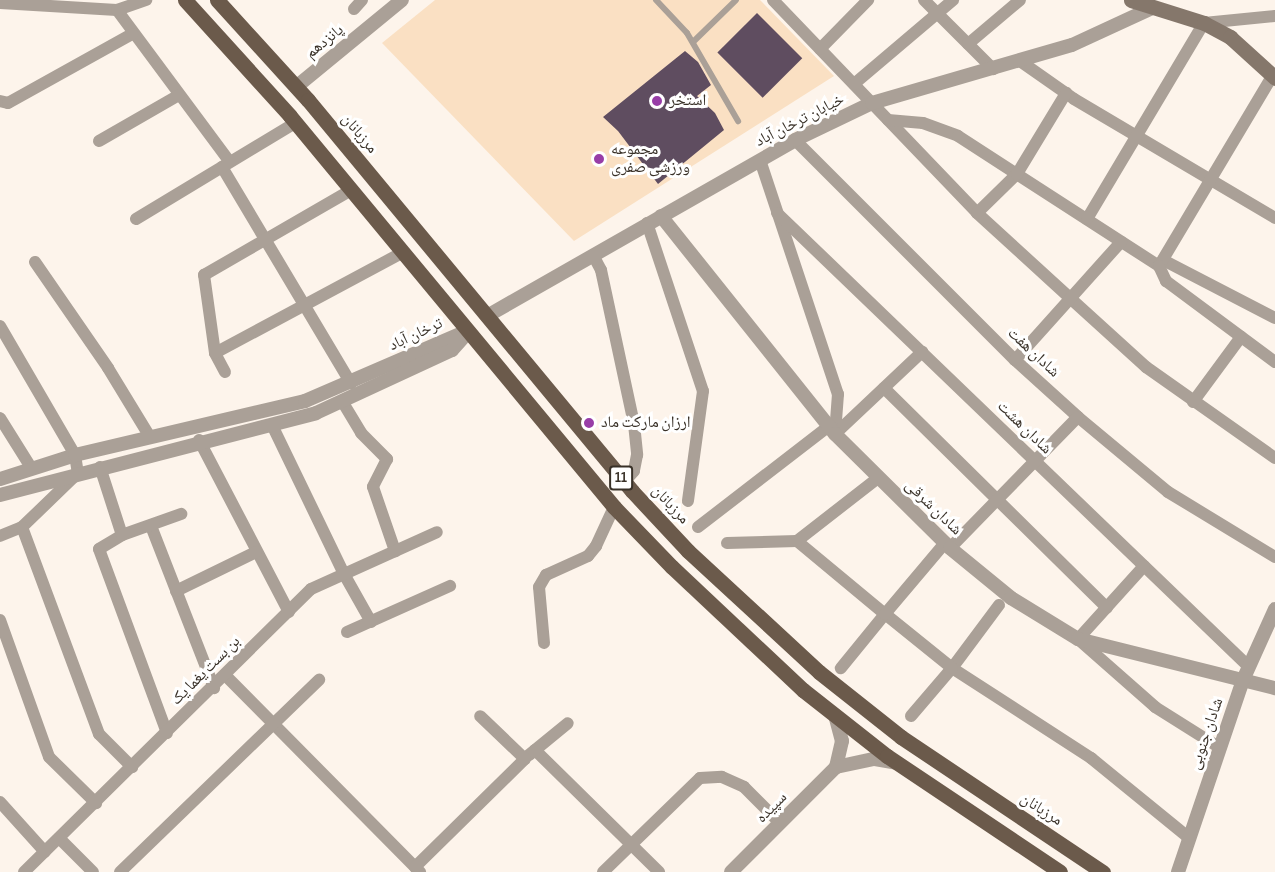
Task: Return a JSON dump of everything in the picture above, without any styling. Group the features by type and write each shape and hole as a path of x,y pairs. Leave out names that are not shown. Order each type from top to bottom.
{"main road":[{"name":"11","path":"185,0 296,123 614,507 739,632 835,715 898,764 1060,872"},
{"name":"مرزبانان","path":"217,0 296,87 624,482 688,551 819,672 931,758 1103,872"},
{"path":"1131,0 1204,23 1230,37 1274,76"},
{"path":"469,331 487,316"}],"street":[{"path":"0,3 117,10 146,0"},
{"name":"پانزدهم","path":"296,87 402,0"},
{"path":"773,0 977,213 1070,298 1146,367 1275,458"},
{"path":"820,49 868,0"},
{"path":"924,0 993,69"},
{"path":"854,84 953,0"},
{"path":"968,44 1020,0"},
{"name":"خیابان ترخان آباد","path":"487,316 795,140 872,104 1072,45 1152,8"},
{"path":"117,10 132,34 179,95 226,165 265,240 351,383"},
{"path":"1087,219 1204,23 1275,16"},
{"path":"0,101 8,103 132,34"},
{"path":"1020,61 1066,93 1209,182 1275,218"},
{"path":"1274,76 1161,263 1166,281 1275,362"},
{"path":"977,213 1017,174 1066,93"},
{"path":"99,141 179,95"},
{"path":"888,120 923,123 958,136 1121,242 1275,318"},
{"path":"136,219 296,123"},
{"name":"شادان هفت","path":"795,140 1015,360 1078,417 1168,492 1275,557"},
{"path":"760,160 838,394 832,430"},
{"path":"225,372 214,353 204,275 351,190"},
{"name":"شادان هشت","path":"777,213 1248,666"},
{"name":"شادان شرقی","path":"660,216 832,430 947,546 1011,598 1078,639 1275,688"},
{"path":"647,223 703,391 688,501"},
{"path":"1015,360 1121,242"},
{"path":"214,353 403,252"},
{"path":"593,255 601,270 634,424 637,455 634,471 624,482"},
{"path":"35,262 108,369 150,437"},
{"path":"0,326 75,455 78,473 22,527 0,536"},
{"name":"ترخان آباد","path":"0,479 75,455 305,401 469,331"},
{"name":"ترخان آباد","path":"0,495 199,440 272,425 342,401 452,350 469,331"},
{"path":"1193,402 1241,337"},
{"path":"698,527 832,430 884,388 922,352"},
{"path":"884,388 999,499 1107,609"},
{"path":"342,401 361,434 387,459 373,487 394,551"},
{"path":"841,668 885,614 947,546 999,499 1078,417"},
{"path":"0,418 32,469"},
{"path":"272,425 344,574 371,622"},
{"path":"199,440 289,612"},
{"path":"100,467 122,535"},
{"path":"727,543 796,541 878,478"},
{"path":"544,643 539,587 546,575 588,556 596,546 614,507"},
{"path":"167,733 99,555 102,545 122,535 181,514"},
{"path":"151,526 214,687"},
{"path":"22,527 99,734 132,767"},
{"name":"بن بست یغما یک","path":"24,872 311,589 437,532"},
{"path":"796,541 952,668 1091,758 1190,838"},
{"path":"176,591 256,552"},
{"path":"1144,566 1078,639 1155,707 1220,748"},
{"path":"347,632 450,586"},
{"path":"911,716 952,668 999,605"},
{"name":"شادان جنوبی","path":"1178,872 1248,666 1275,611"},
{"path":"0,620 49,757 96,803"},
{"path":"226,675 418,870 525,759 568,723"},
{"path":"120,872 319,680"},
{"path":"835,715 842,741 836,767 875,759 898,764"},
{"path":"480,716 525,759"},
{"path":"535,750 658,872"},
{"name":"سپیده","path":"731,872 836,767"},
{"path":"603,872 700,778 722,777 744,787 780,823"},
{"path":"0,802 45,852"},
{"path":"59,838 93,872"}],"lane":[{"path":"656,0 693,42 738,121"},
{"path":"693,42 736,0"}],"shaded area":[{"name":"مجموعه ورزشی صفری","path":"435,0 760,0 834,76 574,241 382,43"}],"building":[{"path":"757,13 802,58 763,98 717,53"},
{"path":"685,51 698,62 711,85 697,96 715,113 724,130 658,184 618,131 603,117"}],"place":[{"name":"استخر","path":"657,101"},
{"name":"مجموعه ورزشی صفری","path":"599,159"},
{"name":"ارزان مارکت ماد","path":"589,423"}]}
